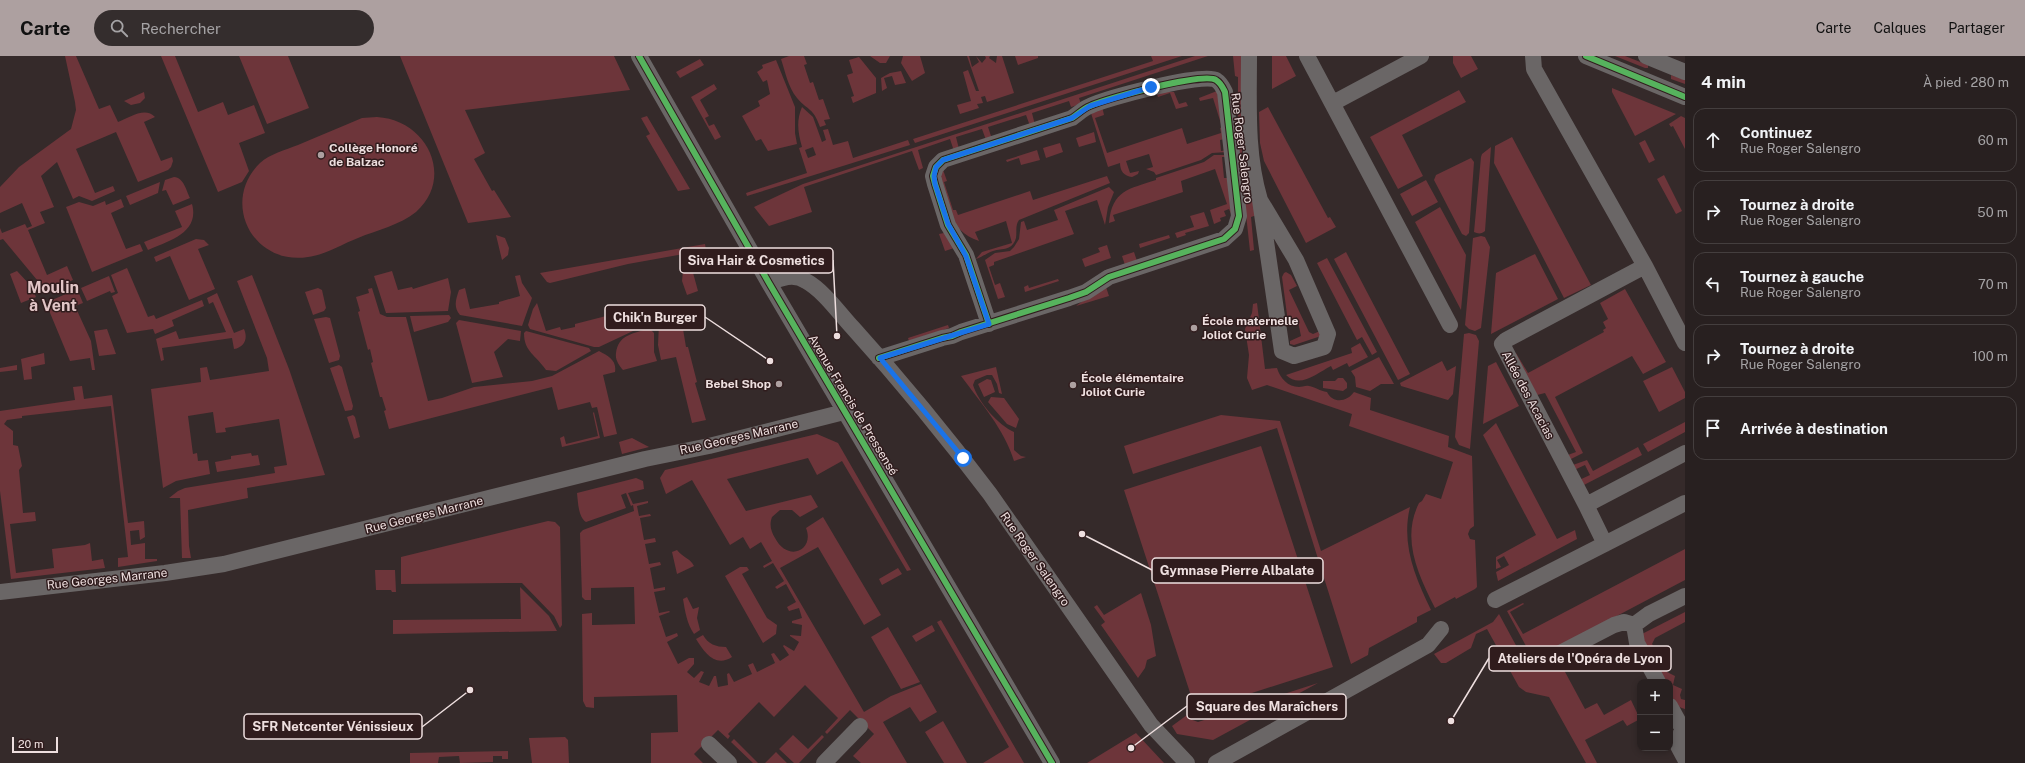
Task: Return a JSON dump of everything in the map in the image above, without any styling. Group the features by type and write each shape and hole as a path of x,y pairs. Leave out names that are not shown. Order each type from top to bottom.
{"street":[{"name":"Avenue Francis de Pressensé","path":"639,56 768,283 1052,763"},
{"path":"1249,56 1249,131 1253,177 1260,200 1282,350 1294,356 1324,347 1328,334 1296,260 1260,200"},
{"path":"1307,56 1450,325"},
{"path":"1333,103 1421,56"},
{"path":"1533,56 1534,69 1645,266 1685,343"},
{"path":"1586,56 1685,97"},
{"path":"1656,58 1659,86"},
{"path":"1656,58 1685,72"},
{"name":"Rue Roger Salengro","path":"880,358 989,324 1086,292 1109,277 1224,239 1235,229 1239,216 1233,153 1222,85 1216,80 1205,77 1171,85 1151,87 1090,106 1072,118 943,160 936,167 934,176 935,184 948,224 966,256 989,324"},
{"name":"Allée des Acacias","path":"1605,544 1502,344 1506,340 1645,266"},
{"name":"Rue Roger Salengro","path":"768,283 790,276 806,281 821,294 880,358 983,486 1151,725 1187,763"},
{"name":"Rue Georges Marrane","path":"0,592 164,573 247,559 645,459 709,446 844,412"},
{"path":"1586,505 1685,453"},
{"path":"1495,600 1685,503"},
{"path":"1634,625 1649,614 1685,596"},
{"path":"1558,654 1614,625 1624,622 1634,625"},
{"path":"1634,625 1637,643 1656,679"},
{"path":"1216,763 1428,645 1441,629"},
{"path":"1673,712 1682,728 1678,746 1685,758"},
{"path":"824,763 860,726"},
{"path":"709,744 729,763"}],"shaded area":[{"path":"65,56 76,56 99,109 110,105 118,122 142,113 151,114 155,117 144,122 161,161 172,157 173,161 168,170 138,182 116,132 76,149 95,193 113,186 115,191 92,201 79,196 73,199 57,162 41,176 54,207 40,212 45,223 28,230 47,275 67,266 73,280 47,292 3,239 0,240 0,228 2,233 25,224 27,228 32,226 22,203 0,213 0,187 19,167 71,129 76,110"},
{"path":"161,56 175,56 198,112 223,102 228,115 254,105 265,133 239,143 249,171 242,182 218,192"},
{"path":"239,56 288,56 309,108 267,124"},
{"path":"400,56 614,56 630,90 465,110 485,153 474,159 492,191 494,190 511,217 468,223"},
{"path":"789,56 804,56 807,64 804,65 810,83 813,82 819,100 823,99 830,119 824,120 826,125 820,127 813,112 797,98 791,89 781,59"},
{"path":"870,56 890,56 886,63 880,63"},
{"path":"903,56 920,56 925,73 912,81 901,63"},
{"path":"967,56 969,56 972,67 979,62 976,56 982,63 986,58 985,56 990,56 989,58 996,63 997,56 1002,56 1014,93 987,102 985,96 981,97 983,103 977,104 979,108 960,114 957,105 971,101 963,72 968,70 976,91 979,91"},
{"path":"1015,56 1038,56 1038,58 1018,65"},
{"path":"1151,56 1182,56 915,143 913,139 1153,61"},
{"path":"1195,56 1208,56 1079,98 1081,104 1071,107 1069,101 1032,113 1035,125 1030,126 1026,115 988,127 992,139 986,140 982,129 956,137 959,149 954,151 950,139 918,150 923,168 919,170 912,151 804,187 812,212 769,226 754,207 803,184"},
{"path":"1233,56 1242,56 1241,125 1243,160 1245,177 1250,195 1260,214 1251,217 1254,250 1250,251 1238,141 1238,77 1235,76"},
{"path":"1272,56 1286,56 1296,76 1272,89"},
{"path":"1453,56 1471,56 1478,69 1461,78 1453,63"},
{"path":"1615,56 1625,56 1648,65 1648,68 1645,68"},
{"path":"859,57 876,78 876,93 853,103 851,97 854,96 847,75 853,73 849,60"},
{"path":"700,59 704,65 680,78 676,72"},
{"path":"776,60 795,107 795,133 797,144 768,151 761,139 756,141 742,116 760,106 758,101 770,94 767,80 763,82 757,72 763,68 762,65"},
{"path":"901,71 906,83 895,85 892,76 884,78 887,88 882,91 881,78 890,73"},
{"path":"1671,75 1685,80 1685,84 1671,79"},
{"path":"714,84 717,89 700,100 709,116 705,118 709,126 714,124 721,137 715,140 691,97"},
{"path":"1612,88 1676,114 1635,136 1612,92"},
{"path":"1459,90 1466,102 1402,135 1423,176 1398,189 1370,137"},
{"path":"1217,91 1225,139 1220,140 1221,151 1227,150 1227,152 1212,153 1201,160 1156,175 1154,172 1146,169 1153,167 1149,154 1126,161 1130,173 1139,171 1138,174 1132,177 1123,173 1120,163 1108,167 1090,110 1102,106 1104,115 1095,118 1107,153 1182,128 1187,144 1221,133 1220,128 1222,127 1213,98 1200,101 1199,98"},
{"path":"144,92 145,98 140,103 131,105 124,101"},
{"path":"1156,92 1174,92 1179,104 1186,102 1188,106 1176,109 1170,93 1158,97"},
{"path":"802,107 813,117 822,142 826,140 823,130 828,129 833,145 848,141 853,158 908,140 910,145 747,196 746,193 807,173 799,148 802,147 798,127","holes":["813,147 816,155 808,158 805,150"]},
{"path":"1268,107 1328,218 1330,217 1336,227 1306,243 1264,161 1260,143 1259,112"},
{"path":"647,116 690,189 678,191 646,136 650,134 641,118"},
{"path":"1681,116 1685,118 1685,149 1673,126 1671,127 1669,124"},
{"path":"377,117 395,121 410,128 422,139 430,152 434,167 433,183 428,198 416,212 410,217 396,224 314,256 289,257 272,252 258,241 248,228 243,212 243,195 248,179 260,163 278,152 362,118"},
{"path":"1094,132 1096,142 1079,147 1076,138"},
{"path":"1512,137 1591,285 1564,298 1494,163 1495,146"},
{"path":"1645,140 1655,160 1649,163 1639,143"},
{"path":"1060,143 1063,152 1046,158 1043,148"},
{"path":"1491,147 1485,231 1483,233 1478,233 1474,232 1481,157 1482,154"},
{"path":"1037,150 1040,160 1021,165 1019,158 1007,162 1006,160"},
{"path":"1214,155 1227,155 1227,157 1222,157 1224,178 1229,178 1234,221 1229,209 1224,211 1226,216 1220,218 1221,221 1214,224 1210,210 1227,204 1215,169 1181,181 1183,192 1113,215 1115,221 1109,223 1114,204 1118,197 1124,192 1156,180 1156,178 1204,162"},
{"path":"1471,158 1474,162 1469,233 1466,236 1462,234 1434,180 1436,175"},
{"path":"942,167 947,181 944,182 953,210 956,210 958,215 1030,191 1033,200 1107,176 1110,183 1019,220 1016,238 1010,247 991,252 976,259 982,252 1012,243 1006,221 975,232 979,241 968,236 955,223 950,215 939,174"},
{"path":"1664,175 1682,211 1676,214 1657,179"},
{"path":"174,177 182,182 190,198 173,205 166,190 162,191 165,180"},
{"path":"1426,180 1438,202 1412,216 1400,194"},
{"path":"160,182 158,193 130,205 126,196"},
{"path":"1109,187 1114,192 1108,207 1105,225 1097,200 1065,211 1074,234 994,262 994,265 989,267 995,285 1000,283 1005,297 998,299 985,260 995,253 1010,251 1014,247 1019,239 1021,222 1024,221 1027,230 1058,220 1054,210"},
{"path":"121,199 124,207 111,213 126,249 140,244 143,251 92,272 66,207 79,202 93,206 105,201 106,205"},
{"path":"192,204 193,214 187,229 173,239 148,250 144,242 182,227 175,211"},
{"path":"1440,207 1466,255 1461,310 1415,222"},
{"path":"1204,212 1209,226 1185,233 1186,235 1177,238 1175,233 1194,227 1190,216"},
{"path":"944,233 957,247 945,251 939,234"},
{"path":"496,235 505,238 509,248 508,255 502,260"},
{"path":"1169,235 1170,238 1140,248 1139,244"},
{"path":"1481,236 1485,237 1490,247 1481,328 1475,331 1469,329 1465,325 1473,238"},
{"path":"196,239 204,240 209,245 198,249 215,289 189,300 170,256 156,262 154,257"},
{"path":"705,244 706,250 628,264 550,283 547,282 540,273"},
{"path":"1107,245 1111,258 1085,267 1082,259 1100,252 1098,248"},
{"path":"1134,252 1137,261 1125,265 1122,256"},
{"path":"1346,252 1410,374 1398,380 1334,259"},
{"path":"1535,254 1558,299 1491,334 1496,273"},
{"path":"1327,258 1377,352 1372,355 1362,337 1357,340 1317,263"},
{"path":"127,268 148,317 154,315 156,319 202,300 204,306 172,320 174,326 155,334 153,329 127,333 112,296 118,293 111,275"},
{"path":"692,269 698,291 687,295 682,281 683,271"},
{"path":"17,271 31,286 36,297 21,303 10,274"},
{"path":"392,271 398,290 412,287 413,289 448,278 451,292 448,311 386,313 374,276"},
{"path":"1286,272 1291,275 1297,286 1289,290 1309,332 1313,334 1320,331 1321,336 1294,345 1290,344 1290,341 1301,336 1297,317 1288,322 1282,277"},
{"path":"252,275 289,369 325,475 247,488 248,498 188,510 189,546 191,558 182,558 180,498 169,498 185,488 275,473 274,467 287,465 279,419 225,428 226,432 216,433 213,412 188,416 193,454 197,453 198,461 208,460 210,474 176,481 163,488 151,389 201,382 200,368 207,367 210,380 269,371 267,358 237,281"},
{"path":"520,275 522,283 532,298 522,326 460,315 456,309 459,290 465,288 470,309 499,304 499,302 520,296 515,276"},
{"path":"109,276 115,292 111,293 110,291 87,301 81,288"},
{"path":"1058,279 1059,281 1025,292 1024,287 1028,285 1029,288"},
{"path":"1105,284 1109,296 1076,306"},
{"path":"318,288 322,290 326,308 324,311 313,315 305,292"},
{"path":"372,288 380,314 387,317 406,317 428,401 442,398 474,387 532,381 552,376 599,351 611,359 615,364 615,372 603,375 617,434 604,437 597,407 592,408 590,402 558,410 552,387 389,429 384,411 386,410 382,397 380,397 371,363 373,362 370,349 368,350 358,312 360,311 356,297 369,293 368,289"},
{"path":"77,289 83,303 75,306 91,341 95,370 92,370 90,358 70,361 48,308 53,306 50,301"},
{"path":"1625,289 1666,362 1643,374 1632,356 1555,397 1583,453 1567,461 1565,456 1576,452 1545,393 1537,395 1516,353 1528,373 1604,332 1603,330 1606,328 1603,322 1608,319 1600,303"},
{"path":"217,293 234,333 244,329 246,336 245,342 238,348 234,349 232,338 162,348 164,360 161,361 156,339 176,331 179,339 226,332 213,302 209,304 207,298"},
{"path":"537,303 546,331 560,327 561,330 575,327 575,324 610,315 611,317 625,314 624,311 646,305 650,323 599,347 594,347 530,329 528,325 533,309"},
{"path":"1257,303 1265,369 1277,368 1282,378 1288,384 1295,387 1307,386 1327,392 1336,400 1344,400 1354,392 1371,398 1370,410 1449,436 1448,447 1472,456 1474,526 1470,529 1468,534 1470,539 1475,540 1477,587 1475,589 1456,599 1455,597 1435,608 1423,582 1414,556 1412,530 1414,516 1419,503 1426,494 1441,499 1453,462 1349,426 1352,414 1267,385 1252,390 1247,378 1249,355 1245,329 1252,313 1253,304"},
{"path":"449,315 451,318 448,322 414,332 410,316"},
{"path":"326,317 330,318 340,356 339,360 329,363 314,319"},
{"path":"681,317 686,347 688,347 697,382 695,383 706,420 692,423 676,357 661,360 658,345 659,323"},
{"path":"459,320 521,331 520,341 508,339 494,352 503,377 472,383 456,323"},
{"path":"948,325 949,328 909,341 908,338"},
{"path":"107,329 116,354 99,356 94,331"},
{"path":"650,329 654,333 654,352 657,361 623,370 616,358 617,347 626,336"},
{"path":"526,331 589,348 591,351 556,371 546,370 528,349 524,333"},
{"path":"1469,333 1476,335 1479,341 1470,449 1459,445 1455,437 1464,334"},
{"path":"1360,343 1368,357 1349,367 1347,363 1333,370 1331,366 1314,376 1303,380 1291,379 1286,375 1352,353 1351,348"},
{"path":"44,353 45,364 31,367 32,379 24,380 21,359"},
{"path":"1379,357 1394,384 1381,384 1370,391 1356,387 1355,377 1351,371"},
{"path":"1442,361 1447,371 1456,366 1453,394 1448,400 1401,386 1400,383"},
{"path":"1496,362 1519,406 1483,424 1488,366"},
{"path":"17,365 17,370 0,372 0,368"},
{"path":"339,365 342,367 353,406 352,410 345,411 330,368"},
{"path":"996,367 1002,394 999,393 997,384 992,375 987,375 975,380 973,385 984,406 961,376"},
{"path":"1672,367 1685,392 1685,398 1659,412 1643,381"},
{"path":"1338,378 1343,378 1347,383 1347,388 1343,391 1323,388 1323,381 1335,381"},
{"path":"987,379 991,380 995,392 984,397 978,384"},
{"path":"82,386 84,399 112,395 128,523 144,521 145,537 140,540 139,530 130,531 131,545 145,543 145,559 157,559 157,561 118,567 118,558 128,557 111,406 22,416 22,418 7,420 4,424 13,431 13,445 18,446 22,466 19,470 23,513 35,512 36,521 10,524 16,573 54,568 52,549 90,543 92,561 103,559 105,568 11,579 0,491 0,411 75,400 73,387"},
{"path":"991,397 1004,398 1019,419 1016,428 1007,424 988,402"},
{"path":"984,406 996,419 1014,432 1014,450 1021,456 1026,457 1014,461 1004,438"},
{"path":"594,412 600,438 562,447 560,438 564,436 566,444 598,436"},
{"path":"353,415 355,417 360,437 354,439 347,417"},
{"path":"1221,415 1280,421 1321,551 1410,507 1407,534 1408,547 1415,573 1431,610 1417,617 1417,622 1369,648 1368,655 1351,664 1277,428 1133,474 1124,446"},
{"path":"1685,422 1685,432 1648,452 1643,444"},
{"path":"1496,423 1557,539 1575,530 1577,539 1498,581 1496,572 1509,565 1504,556 1497,560 1501,567 1496,569 1496,557 1536,535 1483,435"},
{"path":"817,434 838,443 911,570 907,571 842,461 817,475 808,458 727,479 746,511 811,495 818,507 800,517 792,510 780,510 772,517 772,533 780,546 793,552 799,551 807,542 808,536 806,528 823,517 881,615 864,625 818,547 780,568 864,712 891,696 921,684 937,712 920,722 910,707 883,722 907,763 861,763 853,756 874,734 850,710 827,734 825,732 838,718 805,685 774,717 759,702 728,734 730,736 728,739 718,730 694,754 703,763 651,763 651,733 678,732 677,695 594,697 594,708 586,707 583,701 582,614 592,613 592,625 635,624 634,587 591,588 591,600 585,600 582,597 580,533 583,530 634,511 633,505 631,506 626,493 621,495 626,508 586,522 583,520 580,513 577,493 636,478 643,481 644,489 628,493 633,504 648,501 648,503 637,506 639,516 650,514 651,516 640,518 644,540 655,538 656,542 645,544 649,564 660,562 661,565 650,568 654,589 665,587 665,590 654,592 659,613 670,612 659,616 666,637 677,633 678,636 667,642 678,664 689,658 694,658 694,664 687,672 694,678 701,671 704,672 699,682 709,686 714,676 716,676 718,687 728,685 727,674 729,673 734,682 752,674 748,665 753,663 757,672 775,663 771,654 774,653 780,661 789,655 783,646 784,645 794,651 799,642 790,635 801,636 802,625 792,623 792,621 802,618 799,608 789,611 787,607 796,602 786,584 777,589 775,587 784,581 773,563 764,568 763,566 772,561 761,542 750,549 743,537 730,545 692,480 666,494 660,478 665,470"},
{"path":"632,438 649,447 622,454 619,442"},
{"path":"1261,446 1333,667 1196,711 1124,490"},
{"path":"1638,447 1642,455 1580,487 1577,481 1590,475 1585,465 1572,471 1570,466 1587,460 1593,471"},
{"path":"251,453 252,456 258,455 260,465 217,472 215,462 231,459 231,456"},
{"path":"548,521 555,522 560,527 562,625 560,628 554,616 522,583 401,584 401,557"},
{"path":"1685,549 1685,580 1539,657 1532,657 1507,611 1523,603 1524,604 1510,612 1523,634"},
{"path":"677,550 694,566 677,574 672,552"},
{"path":"740,567 747,567 749,570 742,574 767,618 777,625 776,634 763,643 725,576"},
{"path":"898,568 902,574 882,585 879,579"},
{"path":"375,570 395,570 396,592 392,592 391,590 376,590"},
{"path":"520,587 549,616 557,631 393,634 393,620 521,619"},
{"path":"1141,593 1151,625 1156,656 1147,660 1145,668 1138,678 1101,625 1105,622 1094,607 1097,605 1104,615"},
{"path":"687,597 693,609 699,607 697,618 700,630 694,634 688,622 683,599"},
{"path":"1685,612 1685,622 1655,638 1652,644 1655,648 1660,648 1662,652 1659,655 1660,659 1663,662 1667,661 1669,665 1666,668 1667,672 1675,676 1673,685 1673,679 1662,679 1640,635"},
{"path":"1499,614 1525,662 1549,661 1557,657 1585,709 1597,703 1604,715 1631,700 1637,713 1637,721 1627,726 1623,720 1585,740 1597,763 1586,763 1549,697 1526,692 1519,687 1487,629 1476,634 1471,648 1446,663 1441,663 1434,654 1493,622"},
{"path":"941,620 1024,763 983,763 1009,747 937,622"},
{"path":"932,625 935,631 916,642 912,636"},
{"path":"888,627 920,682 901,689 871,637"},
{"path":"703,635 707,641 726,647 732,657 720,661 711,657 706,653 696,639"},
{"path":"1318,683 1213,740 1177,734 1172,726 1187,715 1190,719 1198,722"},
{"path":"1673,685 1682,689 1680,695 1681,699 1685,700 1685,709 1677,705 1673,698"},
{"path":"943,721 967,763 944,763 925,732"},
{"path":"1136,733 1164,763 1087,763"},
{"path":"793,735 808,749 822,735 824,737 799,763 794,763 779,749"},
{"path":"565,737 568,740 569,763 532,763 529,738"},
{"path":"734,739 758,763 753,763 731,742"},
{"path":"508,751 508,759 502,759 502,756 493,756 493,762 460,763 459,756 439,757 438,763 410,763 410,753"},
{"path":"776,752 787,763 765,763"}],"cycle path":[{"path":"639,56 769,283 1052,763"},
{"path":"1586,56 1685,97"},
{"path":"879,358 952,336 961,332 1069,298 1086,292 1109,277 1224,239 1235,229 1239,216 1225,92 1216,80 1208,78 1175,83 1115,97 1088,107 1072,118 943,160 936,167 933,176 948,225 966,255 989,324"}],"place":[{"name":"Collège Honoré de Balzac","path":"321,155"},
{"name":"École maternelle Joliot Curie","path":"1194,328"},
{"name":"Siva Hair & Cosmetics","path":"837,336"},
{"name":"Chik'n Burger","path":"770,361"},
{"name":"Bebel Shop","path":"779,384"},
{"name":"École élémentaire Joliot Curie","path":"1073,385"},
{"name":"Gymnase Pierre Albalate","path":"1082,534"},
{"name":"SFR Netcenter Vénissieux","path":"470,690"},
{"name":"Ateliers de l'Opéra de Lyon","path":"1451,721"},
{"name":"Square des Maraîchers","path":"1131,748"}],"district":[{"name":"Moulin à Vent","path":"53,296"}],"route":[{"path":"963,458 880,358 989,324 966,256 948,224 935,184 934,176 936,167 943,160 1072,118 1090,106 1151,87"}]}
